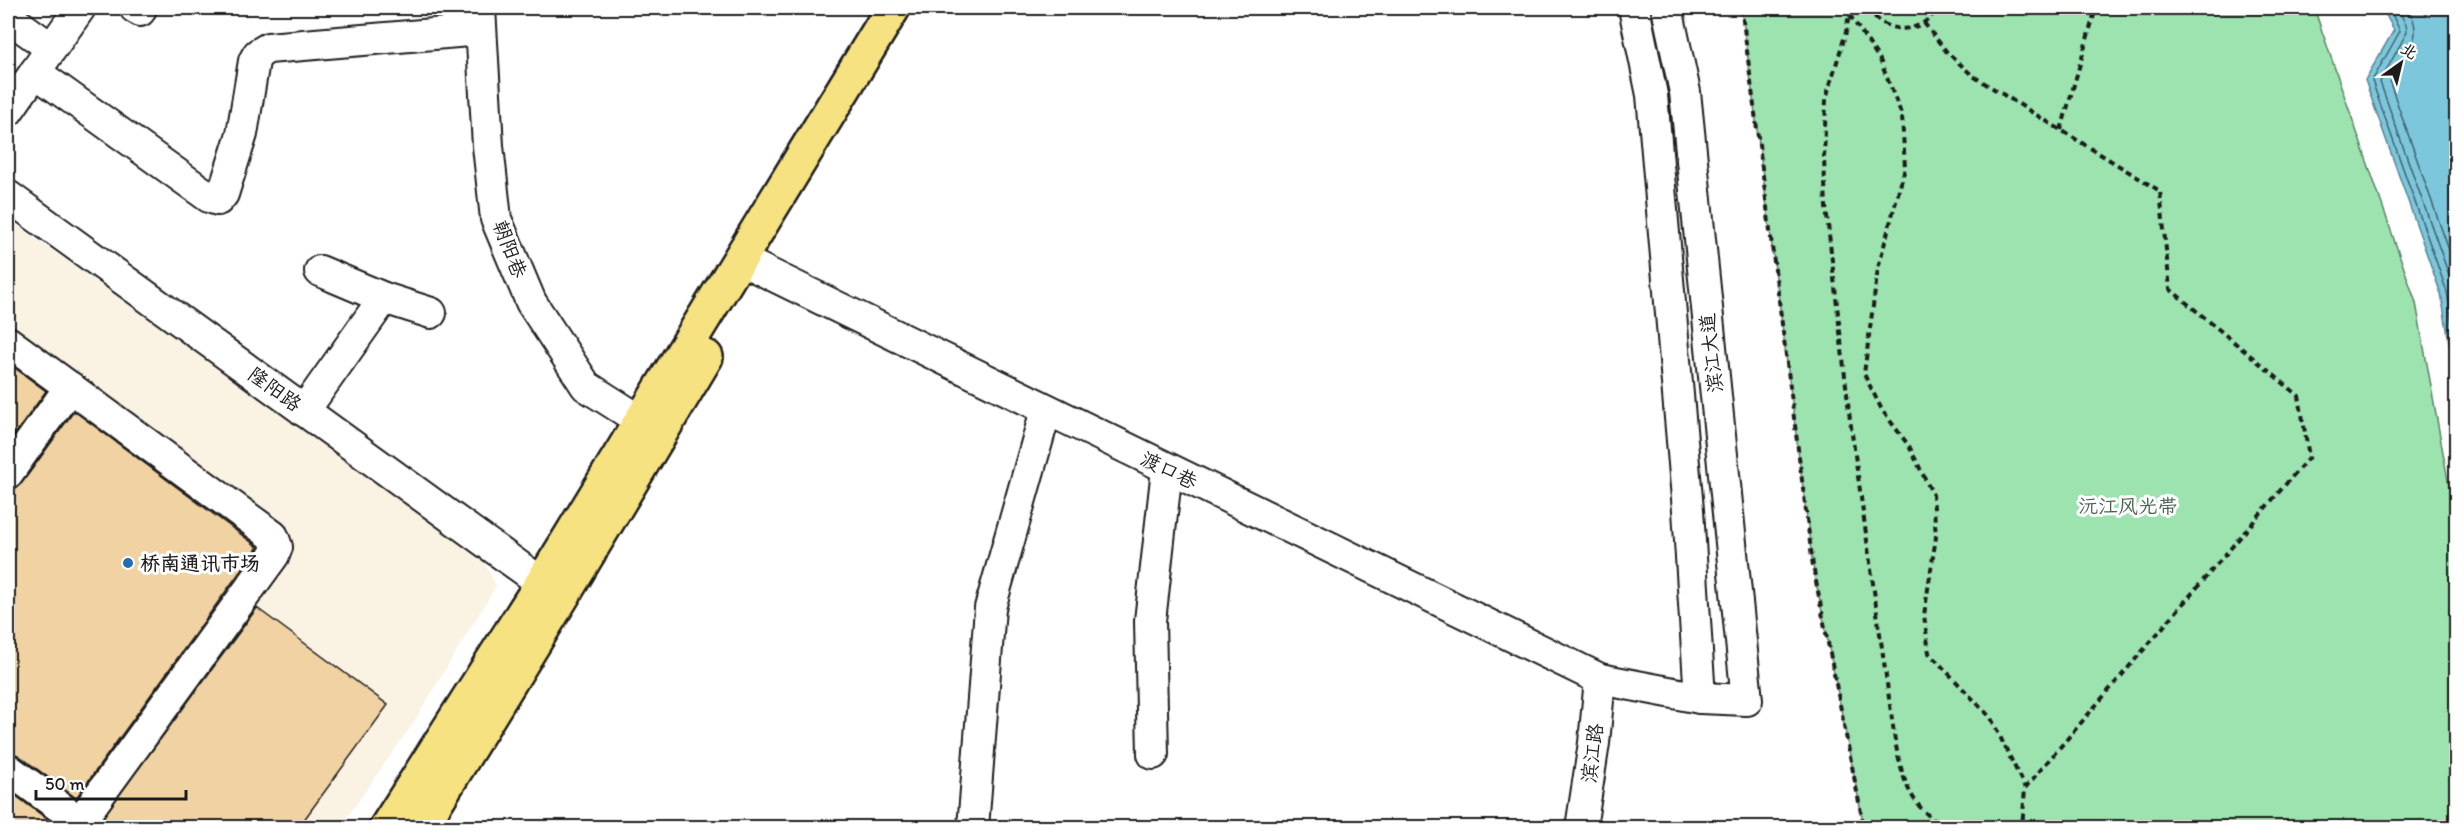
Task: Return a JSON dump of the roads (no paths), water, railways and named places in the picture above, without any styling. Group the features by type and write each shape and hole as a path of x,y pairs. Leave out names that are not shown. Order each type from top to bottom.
{"main road":[{"path":"749,265 892,8"},
{"path":"420,828 650,427 749,265 915,8"},
{"path":"386,828 542,583 650,427"}],"street":[{"path":"8,111 80,8"},
{"name":"滨江大道","path":"1634,8 1652,95 1688,510 1700,698"},
{"name":"滨江大道","path":"1667,8 1685,92 1747,700"},
{"path":"8,17 43,60 209,197 218,200 223,194 242,134 254,61 258,54 268,48 480,19"},
{"name":"朝阳巷","path":"480,19 488,146 496,219 531,302 586,386 650,427"},
{"name":"隆阳路","path":"8,196 542,583"},
{"name":"渡口巷","path":"749,265 1600,679 1700,698 1747,700"},
{"path":"320,271 384,298 431,313"},
{"path":"304,411 384,298"},
{"path":"8,342 273,536 277,547 274,555 87,812 80,817 72,816 8,769"},
{"path":"8,473 70,387"},
{"path":"973,828 990,608 1046,410"},
{"path":"1153,754 1150,621 1167,469"},
{"name":"滨江路","path":"1581,828 1594,743 1600,679"}],"water":[{"path":"2382,8 2456,8 2456,382 2441,294 2365,80 2394,30"}],"place":[{"name":"桥南通讯市场","path":"128,563"}],"park label":[{"name":"沅江风光带","path":"2128,506"}]}
